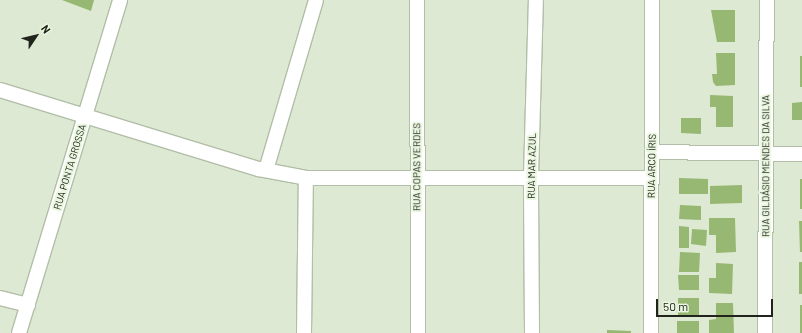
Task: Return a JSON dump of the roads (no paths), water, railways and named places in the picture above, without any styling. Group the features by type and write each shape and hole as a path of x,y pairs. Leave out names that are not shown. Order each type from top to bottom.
{"street":[{"name":"RUA PONTA GROSSA","path":"19,333 120,0"},
{"path":"266,170 316,0"},
{"name":"RUA COPAS VERDES","path":"417,0 418,333"},
{"name":"RUA MAR AZUL","path":"532,333 531,176 536,0"},
{"name":"RUA ARCO ÍRIS","path":"651,333 652,0"},
{"name":"RUA GILDÁSIO MENDES DA SILVA","path":"765,333 767,0"},
{"path":"0,90 85,114 266,170 306,178 417,176 651,178"},
{"path":"652,152 802,154"},
{"path":"304,333 306,178"},
{"path":"0,298 28,305"}]}
